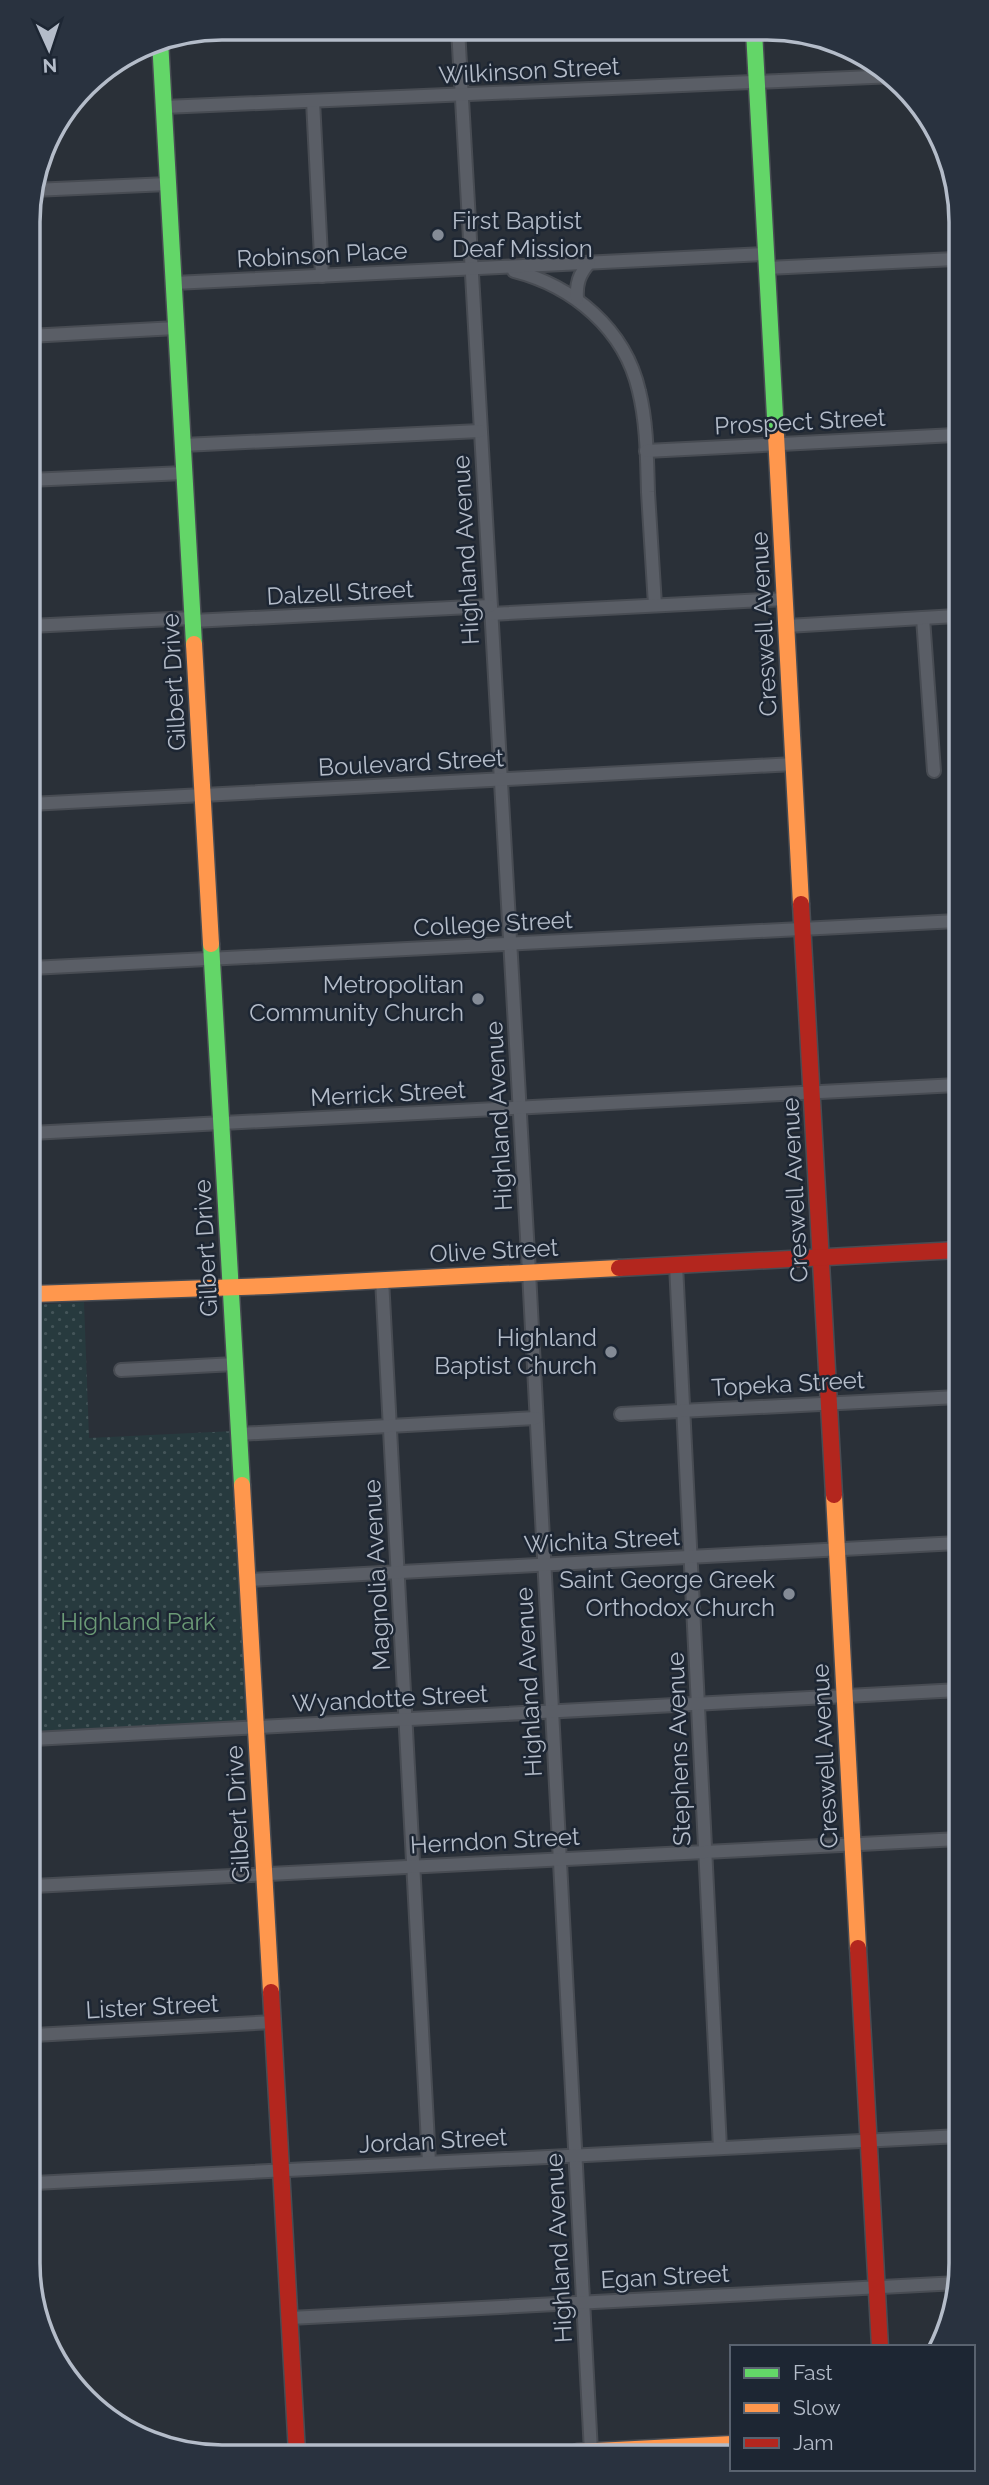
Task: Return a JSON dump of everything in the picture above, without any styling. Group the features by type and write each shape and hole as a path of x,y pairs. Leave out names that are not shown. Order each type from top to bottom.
{"street":[{"name":"Highland Avenue","path":"458,40 592,2445"},
{"name":"Creswell Avenue","path":"755,40 880,2345"},
{"name":"Gilbert Drive","path":"161,51 297,2445"},
{"name":"Wilkinson Street","path":"164,107 876,77"},
{"path":"313,101 322,276"},
{"path":"43,190 168,184"},
{"name":"Robinson Place","path":"174,283 589,263 949,259"},
{"path":"577,299 576,286 581,272 589,263"},
{"path":"502,268 542,280 577,299 606,326 632,366 642,405 655,606"},
{"path":"41,334 176,328"},
{"path":"183,445 480,431"},
{"name":"Prospect Street","path":"646,451 949,435"},
{"path":"41,480 184,473"},
{"name":"Dalzell Street","path":"41,626 655,606 785,599"},
{"path":"787,626 949,616"},
{"path":"923,618 934,771"},
{"name":"Boulevard Street","path":"41,803 794,764"},
{"name":"College Street","path":"41,968 949,920"},
{"name":"Merrick Street","path":"41,1133 949,1085"},
{"name":"Olive Street","path":"40,1294 948,1250"},
{"name":"Stephens Avenue","path":"676,1265 720,2148"},
{"name":"Magnolia Avenue","path":"382,1279 429,2162"},
{"path":"121,1370 235,1364"},
{"name":"Topeka Street","path":"621,1414 948,1398"},
{"path":"239,1434 536,1418"},
{"name":"Wichita Street","path":"248,1580 948,1543"},
{"name":"Wyandotte Street","path":"40,1739 948,1691"},
{"name":"Herndon Street","path":"40,1886 948,1840"},
{"name":"Lister Street","path":"40,2035 273,2022"},
{"name":"Jordan Street","path":"40,2183 948,2137"},
{"name":"Egan Street","path":"290,2318 947,2284"},
{"path":"712,2445 730,2444"}],"green space":[{"name":"Highland Park","path":"84,1302 89,1438 234,1431 250,1724 40,1736 40,1305"}],"traffic: fast":[{"path":"754,40 776,435"},
{"path":"161,51 194,644"},
{"path":"211,944 242,1485"}],"traffic: slow":[{"path":"776,435 801,904"},
{"path":"194,644 211,944"},
{"path":"40,1294 269,1286 619,1268"},
{"path":"242,1485 271,1992"},
{"path":"834,1495 858,1948"},
{"path":"713,2445 730,2444"}],"traffic: jam":[{"path":"801,904 834,1495"},
{"path":"619,1268 948,1251"},
{"path":"858,1948 880,2345"},
{"path":"271,1992 297,2445"}],"place":[{"name":"First Baptist Deaf Mission","path":"438,235"},
{"name":"Metropolitan Community Church","path":"478,999"},
{"name":"Highland Baptist Church","path":"611,1352"},
{"name":"Saint George Greek Orthodox Church","path":"789,1594"}]}
